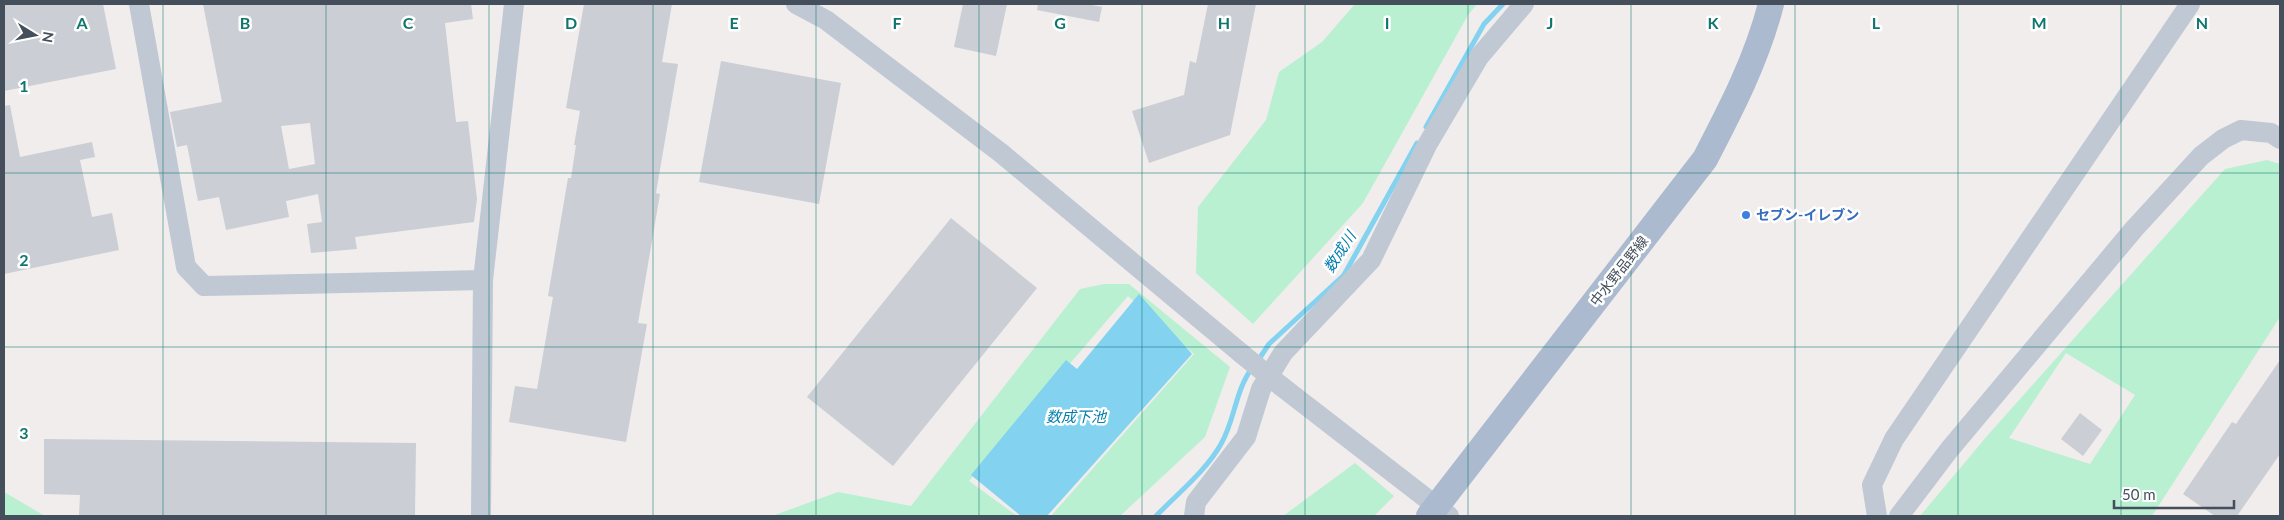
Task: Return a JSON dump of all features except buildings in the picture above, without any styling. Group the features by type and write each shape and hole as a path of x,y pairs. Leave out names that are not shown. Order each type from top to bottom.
{"main road":[{"name":"中水野品野線","path":"1438,513 1704,159 1736,99 1765,30 1772,4"}],"street":[{"path":"139,4 186,267 204,286 483,280"},
{"path":"481,516 483,280 514,4"},
{"path":"796,4 826,20 1001,153 1280,386 1438,513"},
{"path":"1194,516 1196,502 1246,437 1261,389 1283,353 1372,260 1428,146 1479,57 1524,4"},
{"path":"1877,516 1872,485 1894,439 2190,4"},
{"path":"1899,516 1949,450 2134,229 2201,156 2223,139 2241,130 2271,132 2280,139"}],"green space":[{"path":"1355,4 1477,4 1468,15 1363,203 1253,324 1196,273 1198,207 1266,120 1279,72 1322,42"},
{"path":"2267,160 2280,164 2280,317 2152,516 1920,516 1987,436 2225,169","holes":["2066,353 2135,395 2090,464 2009,438"]},
{"path":"1104,284 1129,284 1230,367 1205,437 1120,516 1051,516 1194,354 1128,296 969,481 1017,516 772,516 838,492 911,506 1080,289"},
{"path":"1355,463 1394,496 1374,516 1283,516"},
{"path":"4,492 45,516 4,516"}],"water":[{"name":"数成下池","path":"1139,294 1192,354 1047,516 1021,516 971,475 1066,360 1077,369"}],"waterway":[{"name":"数成川","path":"1426,127 1484,24 1503,4"},
{"name":"数成川","path":"1257,362 1269,344 1344,275 1417,143"},
{"name":"数成川","path":"1156,516 1199,473 1215,454 1226,435 1238,396 1252,368"}],"place":[{"name":"セブン-イレブン","path":"1746,215"}]}
